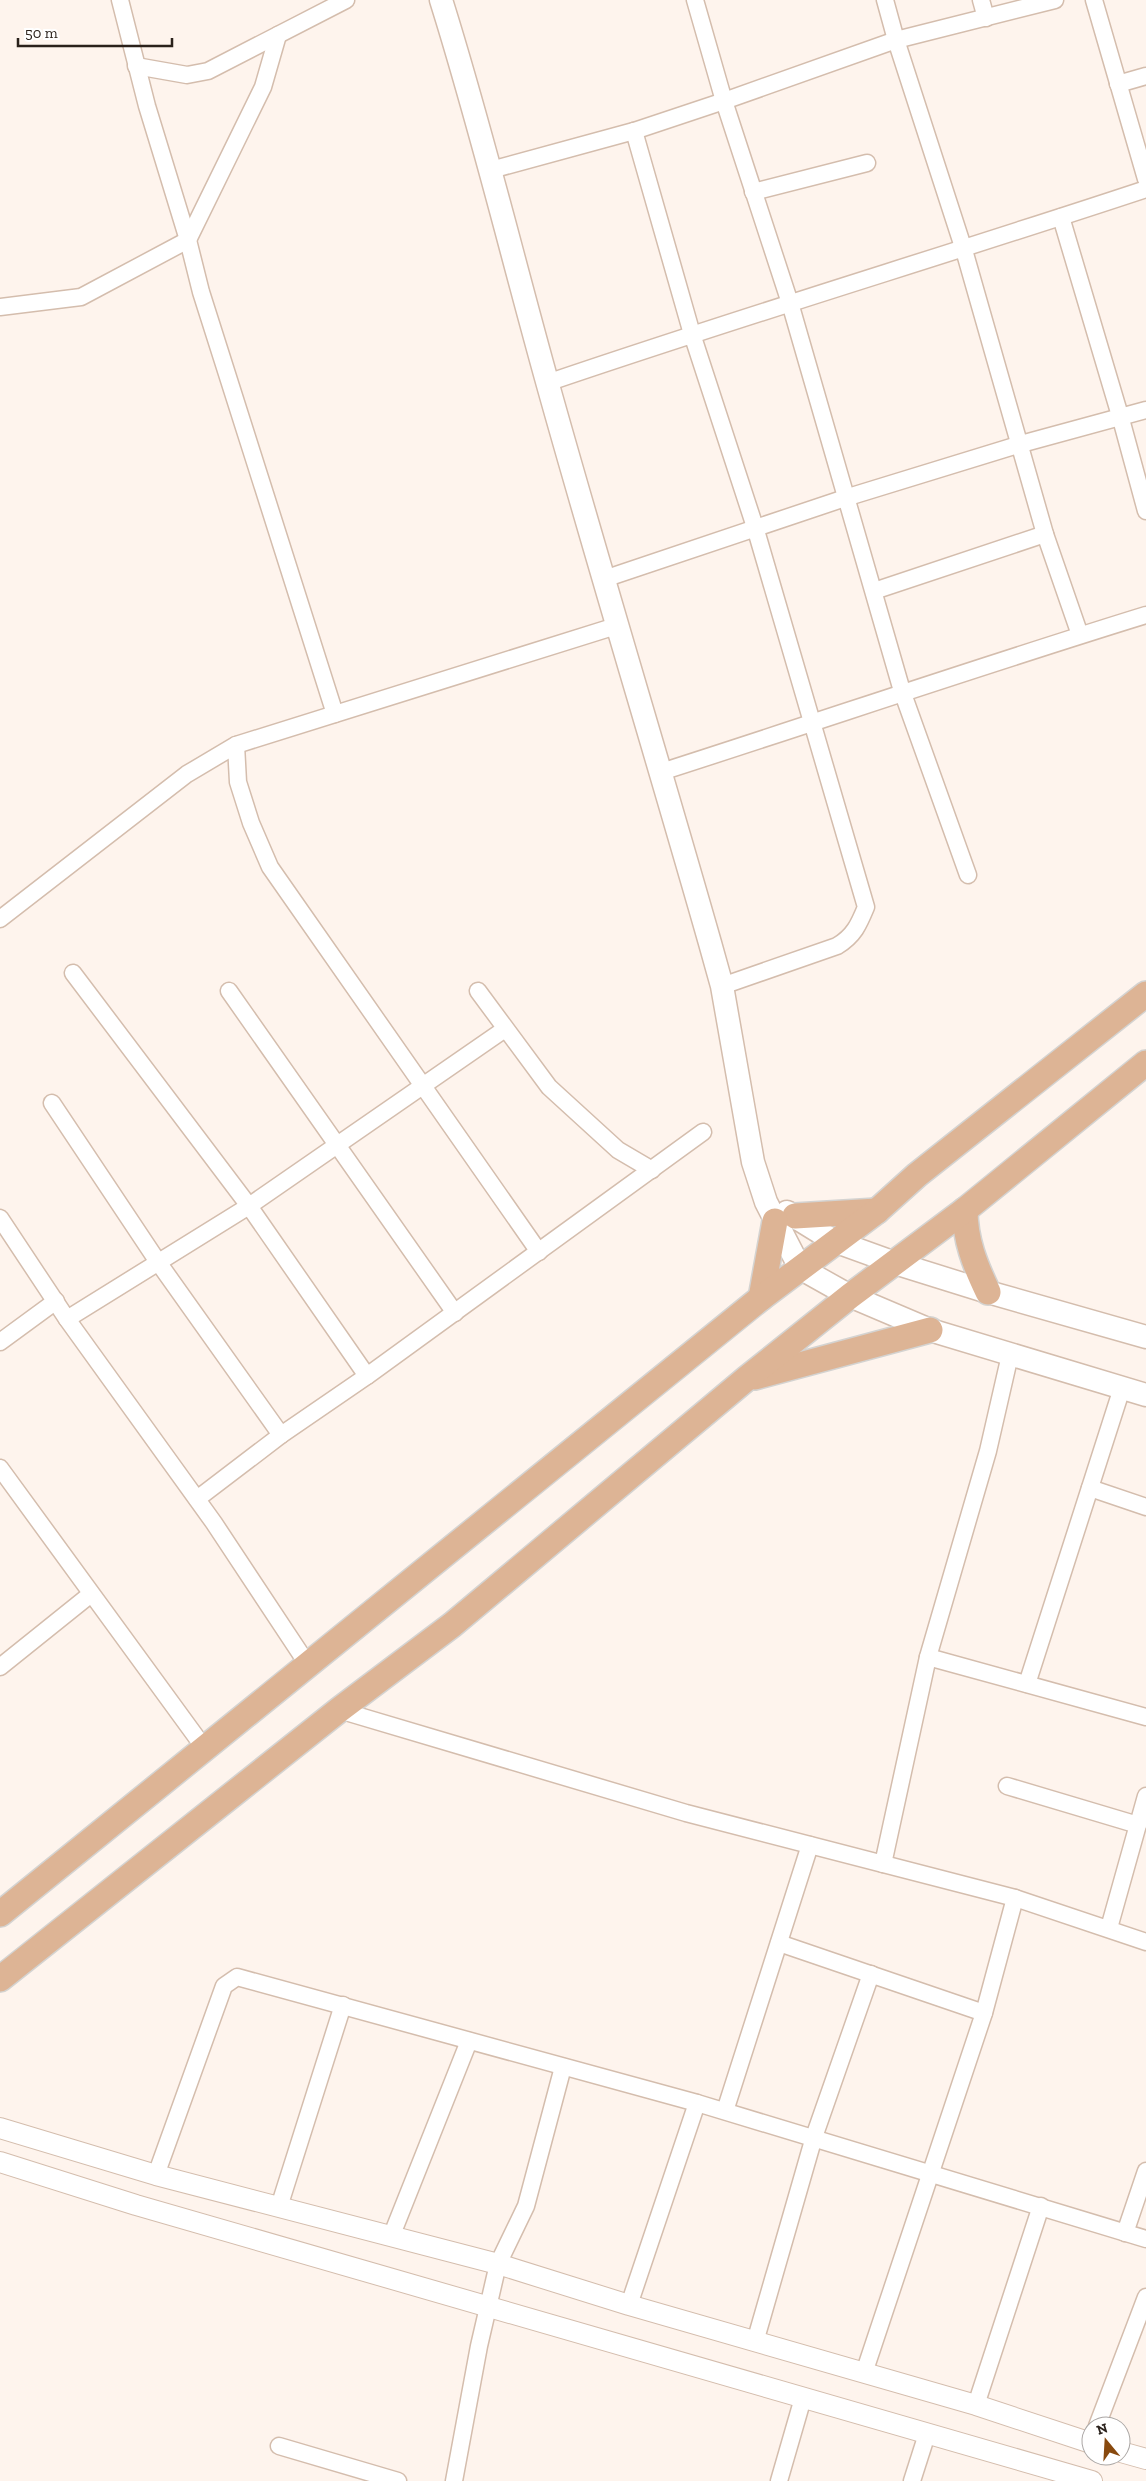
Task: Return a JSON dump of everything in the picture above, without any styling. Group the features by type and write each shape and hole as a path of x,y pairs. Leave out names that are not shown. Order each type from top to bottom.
{"main road":[{"path":"441,0 491,170 547,383 616,626 661,772 722,986 748,1139 800,1268 850,1296 930,1330 1146,1395"},
{"path":"0,1914 205,1750 761,1298 876,1211 917,1175 1146,994"},
{"path":"0,1980 339,1710 452,1625 746,1379 850,1296 965,1210 1146,1063"},
{"path":"965,1210 969,1244 975,1266 988,1292"},
{"path":"778,1213 876,1211"},
{"path":"778,1213 834,1241 895,1263 988,1292 1146,1337"},
{"path":"761,1298 778,1213"},
{"path":"746,1379 930,1330"}],"street":[{"path":"120,0 136,66 188,240 201,292 335,714"},
{"path":"136,66 187,75 208,71 346,0"},
{"path":"695,0 724,102 790,303 902,691 968,875"},
{"path":"885,0 896,40 964,250 1021,444 1045,534 1080,635"},
{"path":"981,0 986,18"},
{"path":"491,170 634,131 724,102 896,40 1055,0"},
{"path":"1094,0 1146,179"},
{"path":"0,307 81,297 188,240 263,87 278,35"},
{"path":"1118,84 1146,76"},
{"path":"634,131 692,334 755,527 811,724 864,894 866,907 858,927 848,939 837,946 722,986"},
{"path":"753,192 867,163"},
{"path":"547,383 692,334 964,250 1146,189"},
{"path":"1061,217 1146,510"},
{"path":"604,579 845,498 1021,444 1121,419 1146,410"},
{"path":"874,591 1045,534"},
{"path":"661,772 811,724 902,691 1146,615"},
{"path":"0,919 187,774 236,745 616,626"},
{"path":"236,745 238,782 251,823 270,867 539,1252"},
{"path":"73,973 249,1206 367,1376"},
{"path":"229,991 455,1313"},
{"path":"478,991 549,1087 618,1150 652,1170"},
{"path":"68,1319 249,1206 505,1029"},
{"path":"52,1103 158,1262 282,1435"},
{"path":"197,1499 282,1435 455,1313 703,1132"},
{"path":"0,1218 56,1302 197,1499 308,1665"},
{"path":"0,1342 56,1302"},
{"path":"883,1864 928,1657 988,1451 1010,1355"},
{"path":"1027,1684 1122,1388"},
{"path":"0,1468 205,1750"},
{"path":"1090,1488 1146,1507"},
{"path":"2,1662 92,1594"},
{"path":"928,1657 1146,1717"},
{"path":"339,1710 686,1813 1014,1898 1109,1928 1146,1942"},
{"path":"1007,1786 1138,1825"},
{"path":"1109,1928 1146,1796"},
{"path":"725,2111 810,1845"},
{"path":"864,2373 984,2012 1014,1898"},
{"path":"779,1943 984,2012"},
{"path":"755,2342 814,2137 871,1974"},
{"path":"156,2175 224,1986 237,1977 343,2005 563,2068 697,2102 1146,2239"},
{"path":"279,2207 343,2005"},
{"path":"391,2236 469,2041"},
{"path":"454,2481 479,2346 498,2264 526,2206 563,2068"},
{"path":"629,2305 697,2102"},
{"path":"0,2128 156,2175 498,2264 629,2305 976,2405 1081,2440"},
{"path":"0,2162 136,2205 1092,2481"},
{"path":"1125,2233 1146,2171"},
{"path":"976,2405 1040,2206"},
{"path":"1101,2416 1146,2297"},
{"path":"778,2481 803,2398"},
{"path":"912,2481 927,2434"},
{"path":"279,2446 398,2481"},
{"path":"1131,2455 1146,2459"}]}
